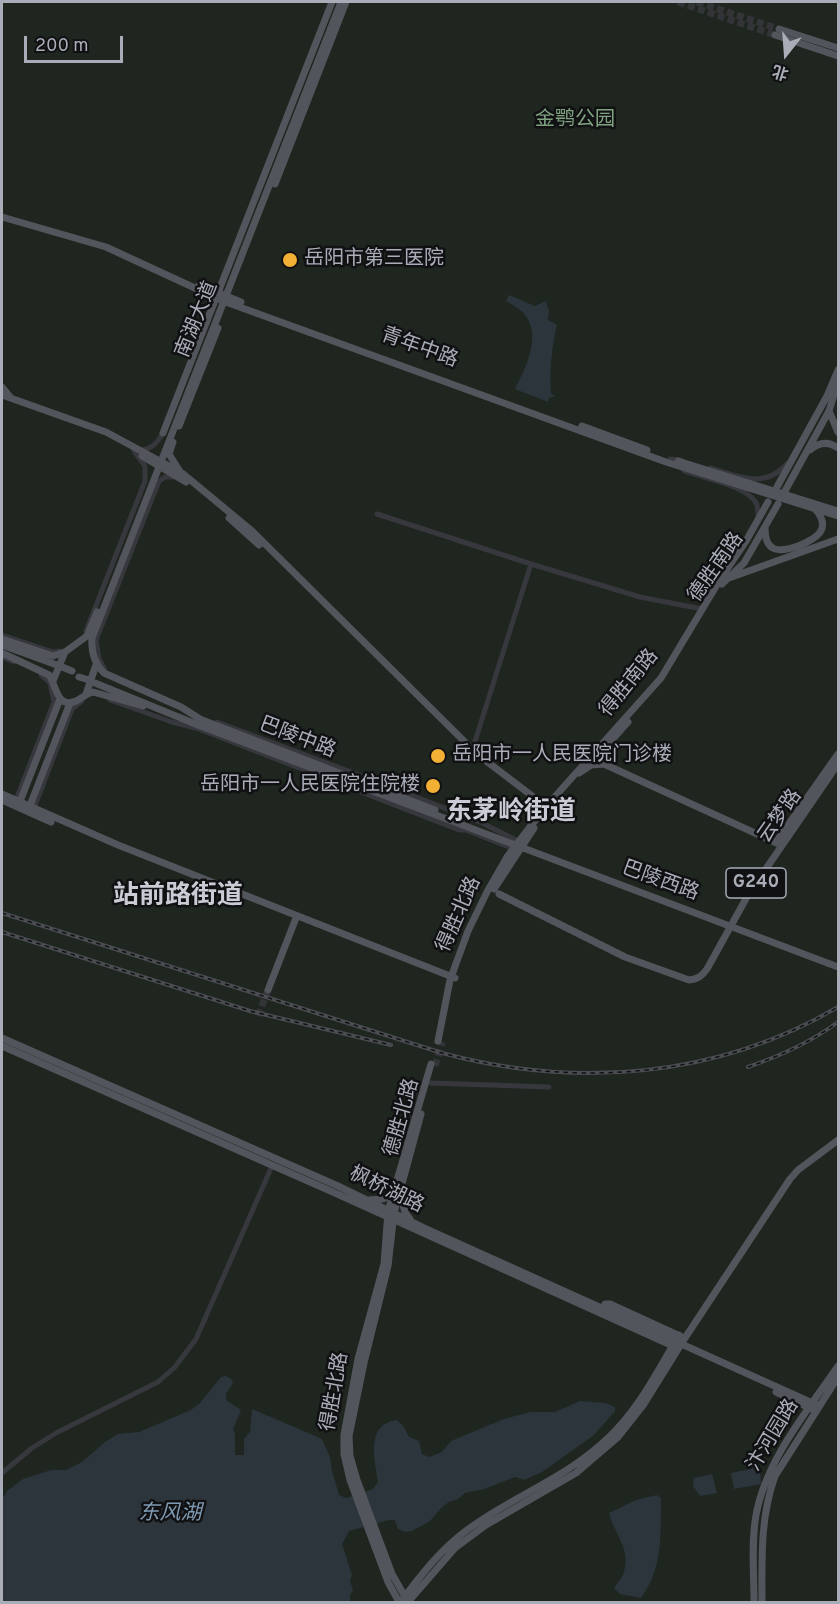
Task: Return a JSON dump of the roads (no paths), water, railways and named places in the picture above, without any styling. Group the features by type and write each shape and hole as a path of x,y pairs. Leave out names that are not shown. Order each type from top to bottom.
{"main road":[{"path":"181,475 172,461 170,447 334,2"},
{"name":"南湖大道","path":"93,652 92,638 118,564 341,2"},
{"path":"163,433 224,298 346,2"},
{"path":"838,48 777,32 838,56"},
{"name":"青年中路","path":"2,212 108,243 224,298"},
{"name":"青年中路","path":"2,217 106,247 224,298 668,460 838,516"},
{"path":"777,487 838,370"},
{"path":"785,491 828,411 838,382"},
{"path":"2,387 5,399 91,428 181,475 249,535 472,752 546,809"},
{"path":"828,411 838,432"},
{"path":"804,456 815,446 823,443 832,444 838,448"},
{"name":"青年中路","path":"668,460 830,508 838,508"},
{"name":"得胜南路","path":"496,881 517,845 546,809 662,678 768,502"},
{"name":"德胜南路","path":"604,764 601,760 602,751 665,680 724,580 744,563 778,504"},
{"path":"765,526 767,542 776,550 800,545 815,539 821,532 822,521 815,509"},
{"path":"724,580 838,539"},
{"path":"2,637 53,656 76,646 87,636 118,564"},
{"name":"巴陵中路","path":"2,646 517,845"},
{"path":"2,655 45,673 53,681 60,699 70,703 77,701 86,693 96,662 93,652 76,646"},
{"path":"53,681 65,652"},
{"name":"巴陵中路","path":"96,662 104,674 181,707 199,722"},
{"name":"巴陵中路","path":"86,693 98,692 199,722 340,781 517,845"},
{"path":"18,802 60,699"},
{"path":"31,808 70,703"},
{"name":"G240","path":"778,844 838,754"},
{"path":"604,764 778,844"},
{"name":"得胜南路","path":"546,809 583,769 591,765 604,764"},
{"name":"云梦路","path":"499,894 626,957 689,980 702,976 778,844 838,764"},
{"path":"2,794 108,841 453,979"},
{"path":"2,800 18,802"},
{"path":"31,808 48,821 117,849 453,979"},
{"name":"得胜北路","path":"440,1041 453,979 468,931 507,857 517,845"},
{"name":"巴陵西路","path":"517,845 794,948"},
{"path":"486,898 499,894 496,881"},
{"path":"268,990 296,918"},
{"name":"G240","path":"794,948 838,962"},
{"name":"G240","path":"794,948 838,967"},
{"name":"枫桥湖路","path":"2,1038 367,1200 391,1215 412,1221 572,1298 602,1309 753,1379"},
{"name":"枫桥湖路","path":"2,1046 273,1166 391,1215 753,1379"},
{"name":"德胜北路","path":"391,1215 397,1192 433,1065 430,1083 397,1192"},
{"path":"404,1601 455,1548 486,1525 576,1473 610,1445 627,1427 644,1404 682,1336 790,1179 798,1170 838,1140"},
{"path":"367,1200 383,1199 397,1192 405,1212 412,1221"},
{"name":"得胜北路","path":"391,1215 384,1264 358,1359 344,1435 344,1454 373,1534 404,1601"},
{"path":"602,1309 605,1304 610,1304 682,1336"},
{"name":"汴河园路","path":"762,1602 762,1532 769,1492 775,1476 838,1371"},
{"path":"753,1379 815,1407"},
{"name":"汴河园路","path":"754,1602 754,1533 761,1496 775,1461 815,1407"}],"street":[{"path":"2,637 53,652 69,647 84,635 145,481 145,466 137,450 147,449 156,444 163,433"},
{"path":"668,460 755,480 775,475 793,459"},
{"path":"668,460 695,475 750,495 757,505 758,520"},
{"path":"181,475 165,477 159,481 105,615 96,646 99,659 106,671 181,704 201,716 386,785 517,845"},
{"path":"378,514 640,597 702,609"},
{"path":"472,752 531,564"},
{"path":"2,655 45,677 54,702 18,802"},
{"path":"31,808 72,710 88,697 95,695 196,728 318,775 340,781 500,844 517,845"},
{"path":"311,768 318,775"},
{"path":"500,844 506,849 507,857"},
{"path":"430,1083 549,1087"},
{"path":"2,1473 32,1448 56,1433 158,1382 175,1367 196,1340 273,1166"}],"water":[{"path":"509,295 535,306 546,301 549,311 548,320 557,325 550,376 551,393 555,396 549,398 548,402 515,389 530,352 532,332 530,323 523,313 506,301"},
{"name":"东风湖","path":"226,1376 233,1383 226,1394 226,1400 241,1410 233,1429 235,1455 244,1455 244,1439 250,1432 252,1409 322,1439 330,1457 339,1495 346,1498 373,1489 378,1482 374,1444 380,1428 387,1423 397,1420 409,1437 419,1441 422,1454 429,1457 442,1452 451,1441 504,1419 530,1412 555,1412 580,1401 605,1403 615,1407 615,1411 594,1435 542,1472 524,1480 515,1477 484,1489 465,1493 442,1507 430,1521 412,1531 405,1532 398,1529 395,1520 389,1520 349,1531 342,1544 352,1575 350,1581 353,1590 350,1602 2,1602 2,1496 5,1496 7,1491 23,1479 51,1470 66,1470 82,1462 118,1434 139,1432 191,1410 200,1403 221,1377"},
{"path":"760,1467 761,1484 734,1489 731,1473"},
{"path":"712,1474 717,1493 700,1496 693,1486 694,1478"},
{"path":"657,1495 661,1498 660,1538 654,1574 641,1598 620,1594 614,1588 624,1572 626,1563 624,1548 609,1513 636,1500"}],"tunnel":[{"path":"678,2 775,35"},
{"path":"697,2 779,29"},
{"path":"258,1016 268,990"},
{"path":"435,1066 442,1042"}],"railway":[{"path":"2,913 442,1053 493,1064 543,1071 594,1073 645,1070 695,1062 744,1049 792,1031 838,1007"},
{"path":"2,932 250,1011 391,1045"},
{"path":"748,1067 795,1048 838,1022"}],"place":[{"name":"岳阳市第三医院","path":"290,260"},
{"name":"岳阳市一人民医院门诊楼","path":"438,756"},
{"name":"岳阳市一人民医院住院楼","path":"433,786"}],"district":[{"name":"东茅岭街道","path":"511,814"},
{"name":"站前路街道","path":"178,898"}],"park label":[{"name":"金鹗公园","path":"575,121"}]}
